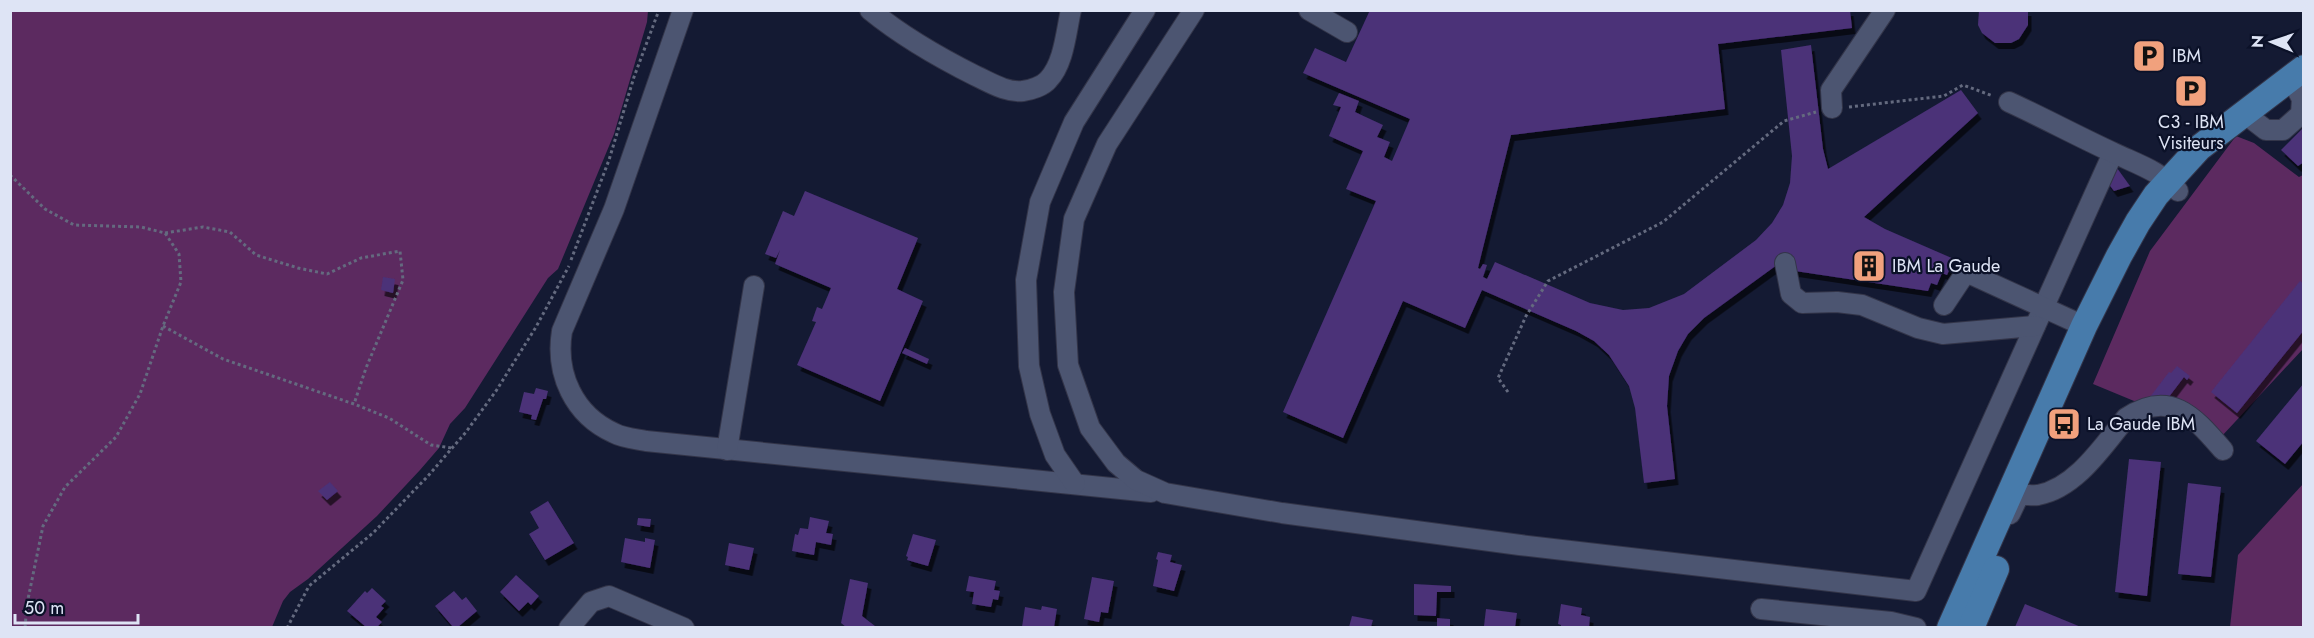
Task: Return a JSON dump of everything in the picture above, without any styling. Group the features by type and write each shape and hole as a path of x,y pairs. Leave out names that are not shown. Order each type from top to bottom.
{"main road":[{"path":"1950,627 2084,326 2138,222 2240,116 2297,73"},
{"path":"1971,627 2074,378 2106,311 2174,186"}],"street":[{"path":"683,10 614,208 562,332 559,349 562,371 568,389 580,408 598,424 615,434 646,441 727,450 1165,493 1282,513 1520,545 1916,591 2113,153"},
{"path":"870,10 891,27 934,55 1003,88 1022,91 1048,81 1058,66 1071,10"},
{"path":"1075,484 1055,455 1040,414 1029,366 1026,280 1040,202 1074,122 1145,10"},
{"path":"1165,493 1136,480 1116,463 1090,428 1068,365 1064,292 1074,219 1107,144 1194,10"},
{"path":"1309,10 1347,32"},
{"path":"1832,108 1831,90 1885,10"},
{"path":"2240,116 2266,130 2283,130 2301,114 2302,99 2297,73"},
{"path":"2009,102 2148,168 2174,186"},
{"path":"1785,263 1791,294 1802,303 1837,302 1862,305 1918,328 1943,334 2039,317"},
{"path":"1944,305 1966,273 2039,317 2084,326"},
{"path":"727,450 754,286"},
{"path":"1985,552 1994,544 2019,495 2039,495 2062,485 2079,472 2126,418 2136,412 2148,408 2171,407 2181,410 2201,425 2223,450"},
{"path":"2026,494 2022,486 2036,446 2037,432"},
{"path":"569,627 591,602 609,596 684,627"},
{"path":"1761,609 1891,622 1916,627"}],"path":[{"path":"287,627 309,586 373,533 453,448 507,373 536,327 569,266 609,160 633,77 659,10"},
{"path":"1508,392 1498,378 1526,316 1548,281 1663,222 1784,121 1832,108 1944,96 1963,85 2009,102"},
{"path":"10,175 45,209 74,225 141,227 165,233 203,227 230,232 256,255 327,274 361,258 400,251 403,280 366,368 354,404"},
{"path":"25,627 27,604 43,526 65,488 116,437 140,394 181,282 179,254 165,233"},
{"path":"163,326 223,359 354,404 389,418 431,445 453,448"}],"shaded area":[{"path":"10,11 648,11 647,22 614,134 558,269 548,278 465,408 450,424 439,448 377,516 308,579 290,592 283,601 272,627 11,627"},
{"path":"2236,136 2254,143 2299,177 2303,175 2303,349 2221,437 2093,384 2150,251"},
{"path":"2303,484 2303,627 2230,627 2238,555"}],"building":[{"path":"1370,10 1850,10 1852,28 1718,44 1725,109 1511,135 1478,268 1480,269 1483,264 1487,265 1483,277 1487,279 1495,262 1590,303 1623,310 1649,308 1684,294 1756,240 1772,223 1783,205 1790,183 1792,156 1781,50 1811,45 1823,149 1828,169 1961,90 1978,113 1864,217 1885,229 1954,259 1947,275 1942,273 1937,285 1931,283 1928,291 1795,271 1781,262 1704,318 1688,334 1678,351 1669,376 1667,406 1675,479 1644,483 1635,408 1629,386 1609,355 1594,341 1576,331 1482,290 1465,328 1403,301 1343,438 1283,412 1376,201 1346,189 1363,151 1329,136 1341,107 1333,105 1339,93 1359,101 1355,112 1383,125 1377,137 1390,142 1384,157 1392,161 1410,119 1303,73 1315,48 1346,62"},
{"path":"1979,10 2028,10 2028,25 2019,39 2011,43 1995,43 1982,33 1978,25"},
{"path":"2304,127 2304,162 2298,166 2281,150"},
{"path":"2117,168 2130,186 2114,191 2107,182"},
{"path":"805,191 918,238 897,289 923,301 880,401 797,365 816,322 812,321 817,307 822,309 831,288 775,264 780,250 776,258 765,254 783,211 794,216"},
{"path":"383,277 395,279 393,293 381,290"},
{"path":"2300,281 2304,284 2304,330 2237,413 2211,392"},
{"path":"905,348 929,359 927,364 902,353"},
{"path":"2177,366 2190,376 2187,380 2184,377 2165,402 2157,396 2153,400 2150,397 2169,372 2171,373"},
{"path":"2304,383 2304,441 2285,464 2256,441"},
{"path":"536,388 548,391 536,420 531,419 532,415 519,412 524,392 534,394"},
{"path":"2129,459 2161,462 2147,596 2115,592"},
{"path":"330,482 338,491 327,500 318,491"},
{"path":"2188,483 2221,487 2211,577 2178,574"},
{"path":"548,501 574,543 545,560 529,534 539,528 530,512"},
{"path":"810,517 829,521 826,533 833,534 831,545 816,542 814,555 792,551 795,534 798,535 800,528 808,529"},
{"path":"638,518 651,519 650,527 637,525"},
{"path":"913,534 936,540 928,566 907,560 906,556"},
{"path":"625,538 645,542 645,538 655,540 650,568 621,562"},
{"path":"729,543 754,548 749,570 725,565"},
{"path":"1158,552 1172,555 1170,562 1182,565 1174,591 1153,586"},
{"path":"516,575 539,596 531,605 528,602 519,611 500,592"},
{"path":"969,576 996,581 994,590 1000,591 998,600 993,599 991,607 972,604 974,592 966,591"},
{"path":"1092,577 1114,581 1108,613 1101,612 1099,622 1084,619"},
{"path":"850,579 868,583 862,616 874,627 846,627 841,623"},
{"path":"1414,584 1451,586 1451,592 1437,592 1436,616 1414,615"},
{"path":"372,588 386,601 381,606 384,608 376,617 382,622 377,627 366,627 347,611 365,591 367,593"},
{"path":"454,591 462,600 466,597 477,611 458,627 453,627 435,606"},
{"path":"1561,604 1582,608 1581,615 1590,617 1589,627 1561,627 1558,624"},
{"path":"2025,604 2081,627 2015,627"},
{"path":"1042,606 1057,609 1054,627 1022,627 1025,607 1041,610"},
{"path":"1486,609 1517,613 1515,627 1484,626"},
{"path":"1352,616 1373,620 1371,627 1349,627"},
{"path":"1437,618 1450,619 1450,627 1437,627"}],"place":[{"name":"IBM","path":"2149,56"},
{"name":"C3 - IBM Visiteurs","path":"2191,91"},
{"name":"IBM La Gaude","path":"1869,266"},
{"name":"La Gaude IBM","path":"2064,424"}]}
